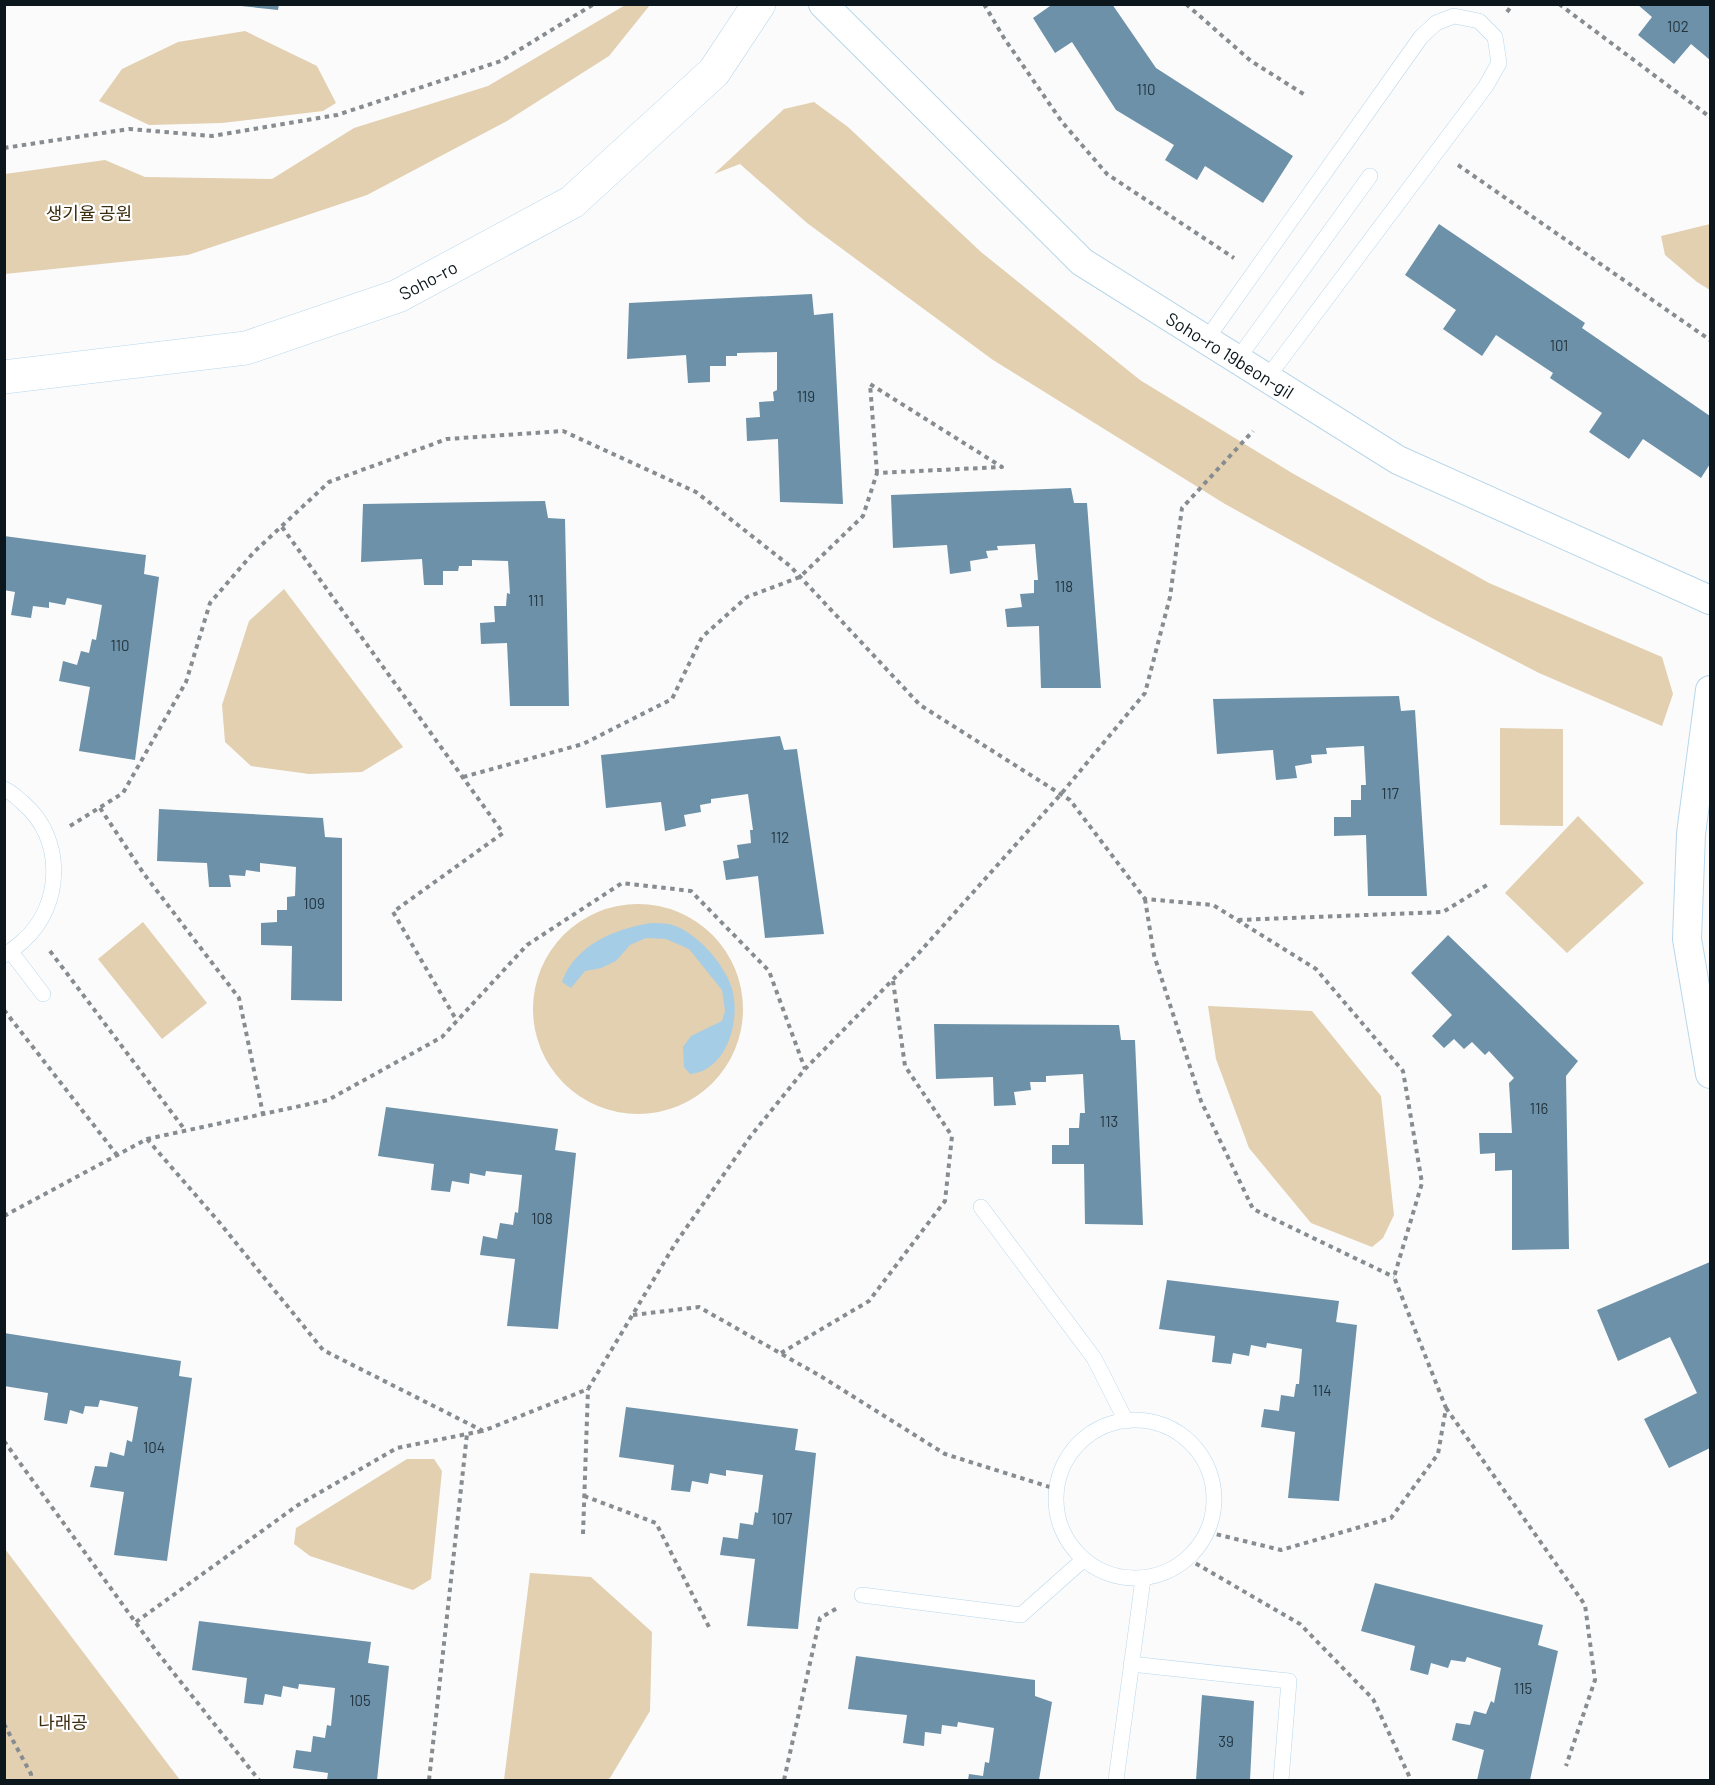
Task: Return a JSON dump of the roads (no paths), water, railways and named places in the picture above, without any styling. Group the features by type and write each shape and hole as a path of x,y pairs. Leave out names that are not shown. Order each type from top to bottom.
{"street":[{"name":"Soho-ro","path":"4,377 246,348 398,296 572,202 714,72 759,4"},
{"name":"Soho-ro 19beon-gil","path":"823,4 1082,262 1398,460 1710,600"},
{"path":"1710,690 1691,834 1687,939 1710,1074"}],"lane":[{"path":"1206,340 1421,38 1436,23 1454,16 1479,21 1495,37 1499,63 1486,86 1268,378"},
{"path":"1238,360 1370,176"},
{"path":"4,789 33,811 49,839 55,871 50,903 35,931 8,953 43,994"},
{"path":"981,1207 1094,1358 1126,1420"},
{"path":"1126,1420 1150,1421 1174,1430 1194,1446 1208,1467 1214,1491 1213,1516 1207,1532 1188,1559 1167,1572 1143,1579 1122,1578 1101,1571 1083,1560 1066,1539 1057,1515 1056,1489 1064,1464 1079,1443 1101,1428 1126,1420"},
{"path":"862,1595 1021,1615 1083,1560"},
{"path":"1116,1780 1143,1579"},
{"path":"1131,1664 1289,1681 1281,1780"}],"water":[{"path":"651,923 679,927 699,941 723,969 732,989 734,1015 728,1042 722,1054 703,1071 690,1074 684,1067 683,1047 691,1036 722,1021 725,1011 722,990 689,949 666,939 646,938 630,945 616,961 601,968 585,971 571,988 562,982 576,958 598,941 623,930"}],"park label":[{"name":"생기율 공원","path":"89,213"},
{"name":"나래공","path":"63,1722"}]}
